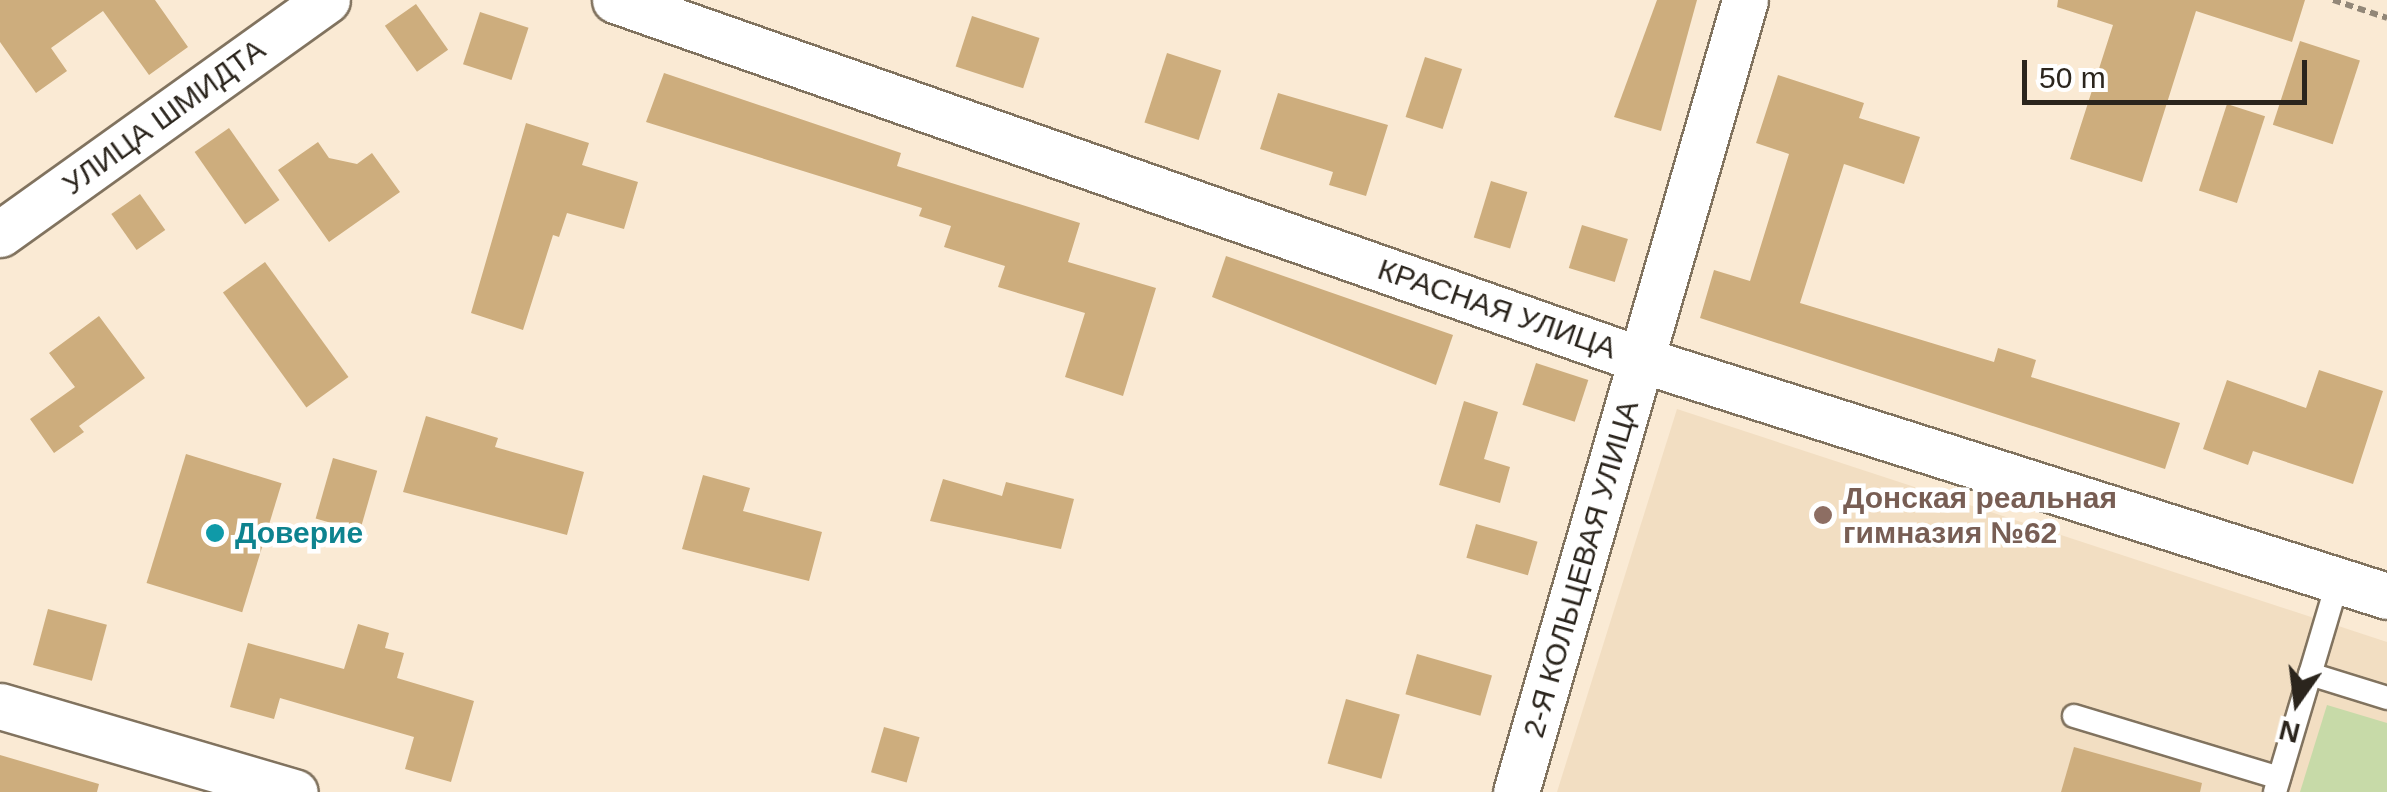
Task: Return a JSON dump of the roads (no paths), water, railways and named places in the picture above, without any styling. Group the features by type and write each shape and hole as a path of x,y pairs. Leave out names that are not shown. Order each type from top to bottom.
{"street":[{"name":"УЛИЦА ШМИДТА","path":"0,234 327,0"},
{"name":"КРАСНАЯ УЛИЦА","path":"615,0 1642,360 2387,596"},
{"name":"2-Я КОЛЬЦЕВАЯ УЛИЦА","path":"1516,792 1745,0"},
{"path":"0,706 295,792"}],"lane":[{"path":"2074,716 2277,785 2338,580"},
{"path":"2310,674 2387,698"}],"place":[{"name":"Донская реальная гимназия №62","path":"1823,515"},
{"name":"Доверие","path":"215,533"}]}
